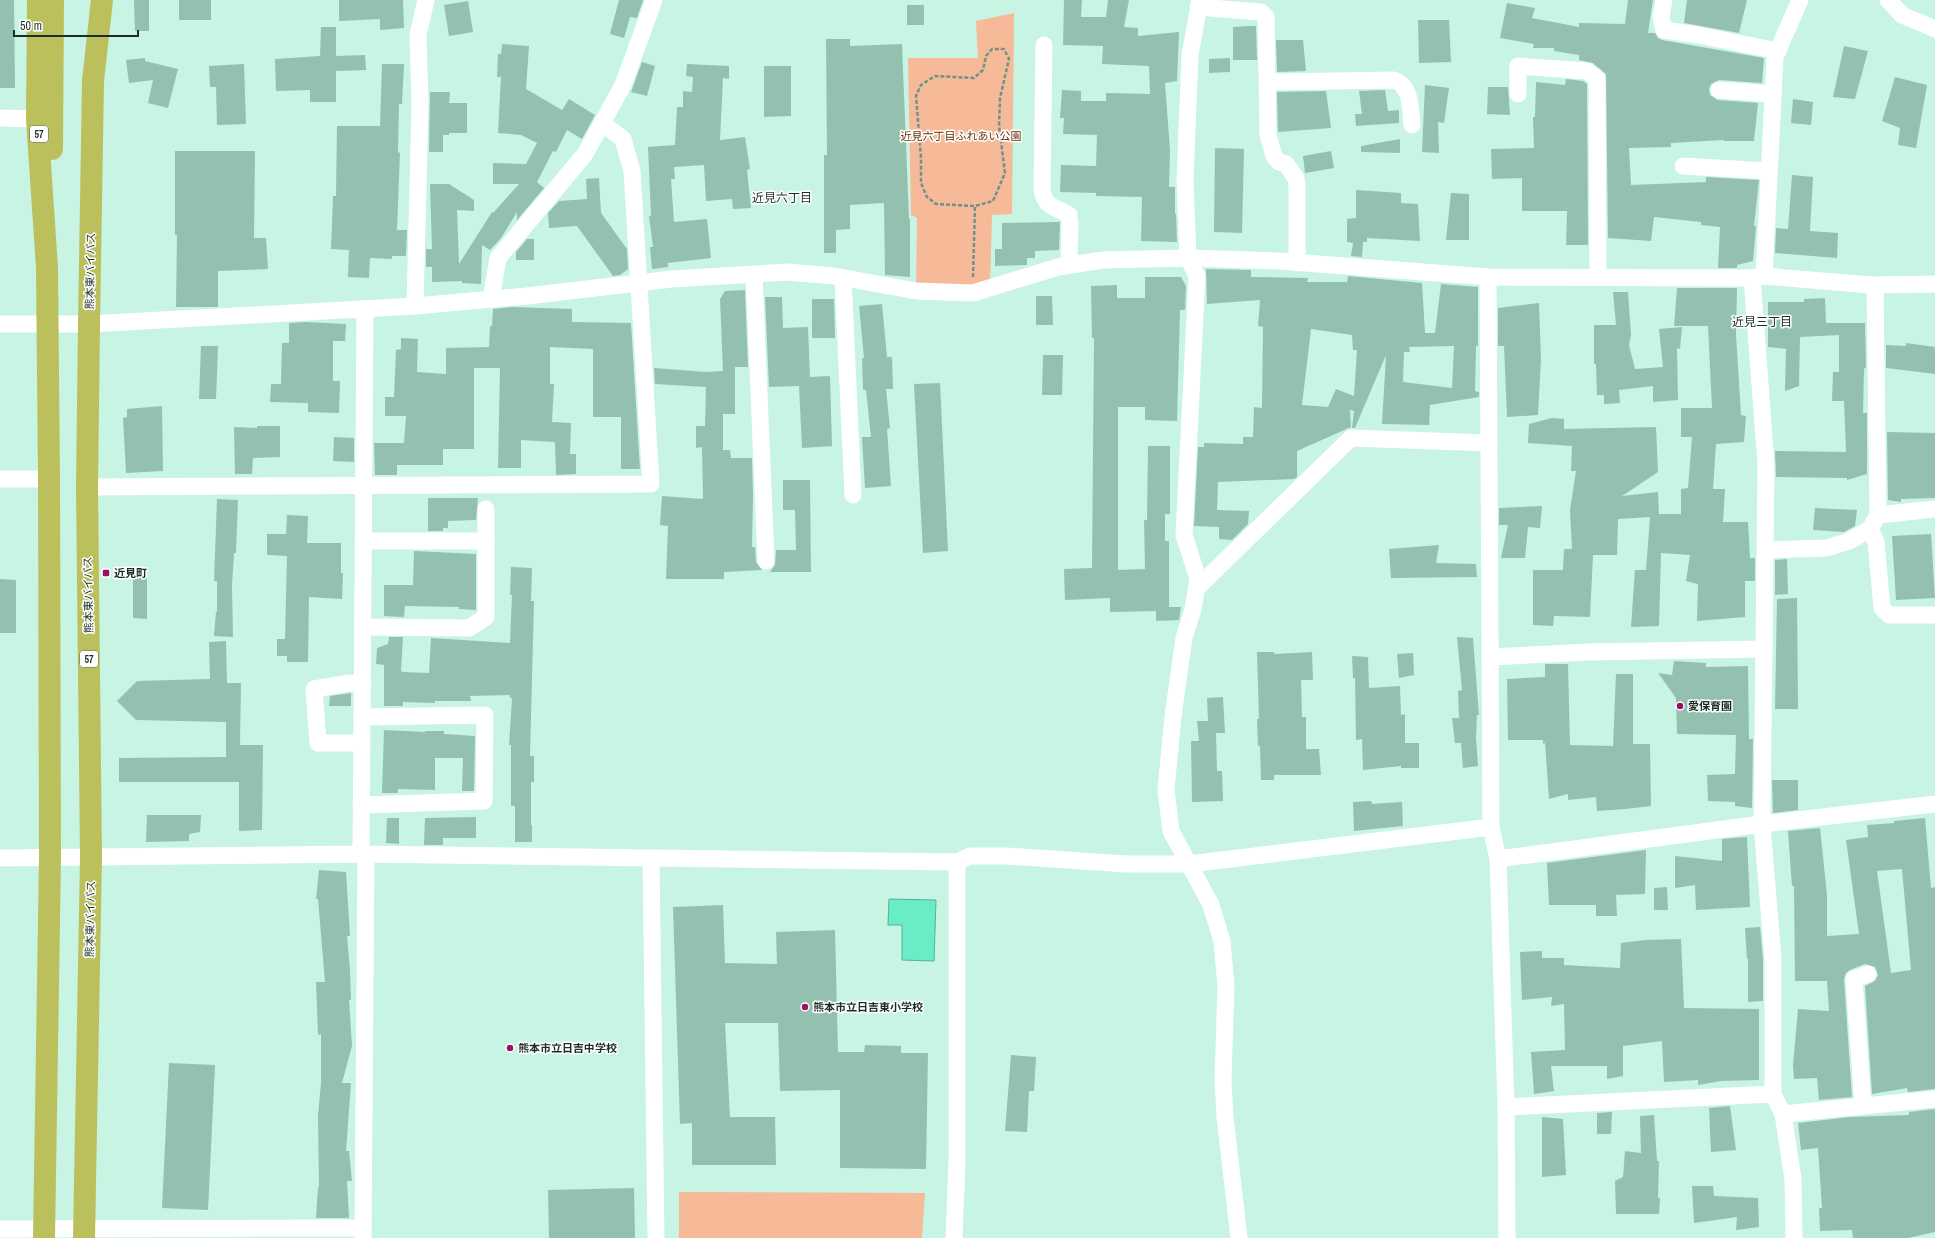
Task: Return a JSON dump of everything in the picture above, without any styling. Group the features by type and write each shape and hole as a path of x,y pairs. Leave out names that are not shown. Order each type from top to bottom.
{"highway":[{"name":"57","path":"38,0 38,119 48,268 50,857 44,1234"},
{"path":"48,268 53,116 53,0"},
{"path":"86,0 93,81"},
{"name":"熊本東バイパス","path":"84,1234 91,857 87,487 89,324 93,81 102,0"}],"street":[{"path":"415,306 420,105 418,35 426,0"},
{"path":"491,299 498,258 585,154 623,85 654,0"},
{"path":"1664,0 1661,17 1664,30 1778,51"},
{"path":"1794,1238 1793,1179 1784,1114 1773,1094 1774,959 1762,824 1766,464 1758,277 1769,171 1775,57 1800,0"},
{"path":"1888,0 1902,15 1935,30"},
{"path":"1239,1238 1225,1117 1223,1080 1226,987 1222,941 1211,905 1171,831 1166,790 1173,716 1184,638 1193,609 1198,579 1184,536 1197,276 1188,258 1186,180 1190,55 1199,4 1261,12 1266,17 1268,136 1274,156 1279,162 1286,164 1296,178 1297,263"},
{"path":"1044,45 1043,199 1049,205 1069,214 1069,265"},
{"path":"1518,94 1518,66 1587,71 1597,79 1598,277"},
{"path":"1268,82 1394,80 1401,83 1405,88 1408,97 1412,125"},
{"path":"1719,90 1773,94"},
{"path":"0,118 38,119"},
{"path":"87,487 651,484 640,282 632,171 623,138 602,123"},
{"path":"1683,166 1769,171"},
{"path":"0,324 89,324 415,306 640,282 787,272 843,278 916,291 973,293 1069,265 1103,260 1188,258 1297,263 1488,277 1758,277 1875,285 1935,284"},
{"path":"754,274 766,561"},
{"path":"1488,277 1491,827 1498,860 1506,1107 1507,1238"},
{"path":"843,278 853,495"},
{"path":"1875,285 1874,522 1882,608 1889,615 1935,615"},
{"path":"0,1229 44,1234 363,1233 364,854 361,805 364,627 365,309"},
{"path":"1196,589 1351,438 1489,443"},
{"path":"0,479 49,479"},
{"path":"364,627 469,628 486,617 486,509"},
{"path":"1765,550 1827,548 1849,541 1874,522 1935,509"},
{"path":"364,541 486,541"},
{"path":"1490,657 1590,652 1764,649"},
{"path":"362,743 318,743 314,689 348,683 363,684"},
{"path":"361,805 484,801 485,716 362,717"},
{"path":"1498,860 1762,824 1935,804"},
{"path":"0,858 364,854 957,862 970,856 1007,856 1126,864 1189,864 1491,827"},
{"path":"651,858 656,1238"},
{"path":"954,1238 957,1156 957,862"},
{"path":"1864,1106 1854,978 1868,974"},
{"path":"1506,1107 1773,1094"},
{"path":"1784,1114 1935,1098"}],"path":[{"path":"992,49 1004,50 1009,59 1000,98 999,126 1005,173 993,201 975,206 936,204 927,197 921,183 922,157 916,96 921,86 935,76 974,78 983,70 986,56 992,49"},
{"path":"973,293 975,206"}],"green space":[{"name":"近見六丁目ふれあい公園","path":"1014,13 1012,214 992,215 990,288 916,291 917,218 911,215 908,58 978,58 976,21"},
{"path":"679,1192 925,1193 922,1238 679,1238"}],"shaded area":[{"path":"889,899 936,900 934,961 902,960 902,925 888,925"}],"building":[{"path":"0,0 14,0 15,88 0,88"},
{"path":"134,0 149,0 149,31 135,31"},
{"path":"179,0 211,0 211,20 179,20"},
{"path":"339,0 403,0 404,28 380,30 380,19 339,21"},
{"path":"619,0 643,0 637,18 630,17 624,38 610,34"},
{"path":"1064,0 1082,0 1081,17 1106,17 1108,0 1129,0 1124,27 1138,28 1138,36 1179,32 1177,81 1165,83 1170,150 1169,187 1175,187 1177,242 1141,241 1142,197 1096,196 1096,193 1060,192 1061,165 1096,166 1097,135 1063,134 1064,118 1060,118 1062,90 1081,91 1081,101 1106,101 1106,93 1150,94 1149,66 1102,64 1103,46 1063,45"},
{"path":"1628,0 1653,0 1648,33 1655,33 1658,38 1662,40 1764,58 1762,83 1719,80 1711,84 1709,89 1710,95 1718,100 1758,103 1754,141 1724,140 1671,143 1671,147 1629,148 1631,185 1706,182 1706,177 1759,180 1754,226 1756,226 1753,261 1737,265 1737,268 1718,268 1720,227 1701,225 1701,222 1654,217 1651,241 1608,238 1606,74 1593,63 1579,60 1579,55 1554,51 1554,48 1533,48 1534,44 1500,38 1507,3 1535,8 1532,18 1579,27 1579,23 1625,24"},
{"path":"1687,0 1747,0 1739,33 1684,23"},
{"path":"468,1 473,32 449,36 444,5"},
{"path":"907,5 924,5 924,25 907,25"},
{"path":"1418,20 1449,20 1451,62 1419,63"},
{"path":"1256,26 1257,60 1233,60 1233,27"},
{"path":"321,27 336,27 336,56 365,55 366,70 336,71 336,102 310,102 310,90 276,91 275,59 320,56"},
{"path":"826,39 850,39 850,46 902,44 910,219 910,277 885,275 884,203 850,205 850,229 836,230 836,253 824,253 824,155 827,155"},
{"path":"1276,40 1303,40 1306,71 1277,72"},
{"path":"502,44 529,46 526,89 562,110 569,99 595,115 582,139 567,130 556,152 553,151 537,182 544,188 517,220 517,212 501,238 490,250 482,245 481,284 462,283 462,281 432,282 432,267 426,267 426,249 432,249 430,184 449,184 474,200 474,211 457,210 459,264 492,212 493,213 519,184 493,184 493,163 526,164 537,143 521,135 498,133 501,77 497,77 498,54 501,54"},
{"path":"1844,46 1868,51 1855,99 1833,97"},
{"path":"145,58 145,61 178,69 168,108 148,103 153,80 129,83 126,60"},
{"path":"1230,58 1230,72 1209,73 1209,59"},
{"path":"642,62 655,66 647,96 631,92"},
{"path":"244,64 246,124 217,125 216,87 210,87 209,66"},
{"path":"382,64 404,64 402,104 399,104 398,152 400,153 397,230 407,230 406,256 392,256 392,259 370,258 369,278 348,277 349,250 331,249 333,196 336,196 337,126 380,126"},
{"path":"687,64 729,66 729,79 723,78 720,140 745,137 750,169 747,170 751,208 733,209 732,199 706,201 704,165 674,167 675,179 671,179 674,222 707,219 711,258 668,263 668,267 652,269 650,247 653,247 649,216 651,216 648,147 675,145 677,107 683,107 683,91 692,92 693,77 686,76"},
{"path":"764,66 791,66 791,116 764,117"},
{"path":"1895,77 1927,85 1916,148 1898,145 1900,128 1882,121"},
{"path":"1566,79 1583,81 1587,84 1588,245 1566,245 1567,211 1522,211 1522,178 1492,179 1491,149 1534,148 1533,117 1535,117 1536,82 1565,85"},
{"path":"1425,85 1449,88 1444,123 1438,122 1439,153 1422,152"},
{"path":"1488,87 1508,87 1510,115 1487,114"},
{"path":"1385,90 1388,111 1399,110 1399,123 1356,126 1355,114 1362,114 1359,91"},
{"path":"1326,91 1331,128 1278,132 1277,92"},
{"path":"430,92 450,92 449,103 467,103 467,133 449,133 449,135 443,135 443,152 429,152"},
{"path":"1793,99 1813,102 1811,125 1791,123"},
{"path":"1400,139 1400,153 1361,152 1361,146"},
{"path":"1215,148 1244,149 1242,233 1214,232"},
{"path":"175,151 255,151 254,238 266,238 268,269 218,271 218,307 176,307 177,235 175,235"},
{"path":"1331,151 1334,168 1305,173 1303,156"},
{"path":"1792,175 1813,177 1810,231 1838,233 1837,258 1775,253 1776,228 1788,229"},
{"path":"599,178 601,213 627,249 628,269 620,275 613,276 577,226 549,228 548,213 559,201 587,199 586,179"},
{"path":"1356,190 1401,193 1401,203 1418,204 1420,241 1367,238 1367,242 1363,242 1362,257 1351,256 1353,243 1347,242 1347,219 1356,218"},
{"path":"1451,193 1469,194 1469,240 1446,240"},
{"path":"1060,222 1059,250 1035,251 1035,258 1027,258 1027,265 995,266 995,249 1002,249 1002,223"},
{"path":"527,239 534,239 534,260 516,260 516,252"},
{"path":"1206,269 1251,270 1251,277 1308,278 1307,282 1347,282 1348,276 1422,283 1425,333 1435,333 1441,284 1478,287 1478,346 1476,346 1475,391 1479,392 1479,397 1430,405 1429,425 1382,424 1386,355 1355,428 1352,428 1354,411 1350,410 1351,427 1297,451 1297,477 1294,479 1218,482 1217,510 1249,511 1248,524 1232,540 1219,539 1219,527 1194,526 1198,447 1204,447 1204,443 1243,444 1243,437 1253,437 1254,407 1262,408 1263,327 1258,326 1260,300 1207,304","holes":["1311,329 1352,335 1353,350 1357,350 1354,396 1336,389 1328,407 1302,405","1454,346 1452,388 1403,382 1404,352 1410,352 1409,347"]},
{"path":"1145,277 1181,277 1186,286 1185,310 1180,310 1177,421 1145,420 1145,407 1118,407 1118,570 1145,569 1144,520 1147,520 1148,446 1170,446 1170,514 1165,514 1165,541 1169,541 1169,607 1181,607 1179,620 1156,621 1156,611 1110,612 1110,598 1065,600 1064,569 1092,568 1094,338 1092,338 1091,286 1117,285 1117,298 1145,298"},
{"path":"1677,288 1737,288 1736,335 1741,415 1746,416 1744,442 1716,444 1713,489 1725,489 1723,522 1748,522 1750,558 1755,558 1755,581 1745,581 1745,617 1697,621 1698,584 1686,581 1690,555 1661,553 1659,626 1631,627 1635,570 1646,570 1650,517 1618,519 1617,555 1593,555 1590,617 1554,616 1553,626 1533,625 1533,570 1563,570 1564,549 1572,549 1570,510 1576,471 1571,471 1572,446 1528,443 1529,424 1552,418 1564,419 1564,429 1656,427 1658,472 1622,496 1658,492 1659,514 1681,514 1681,489 1688,488 1692,437 1681,437 1681,408 1712,408 1708,326 1674,326"},
{"path":"745,290 748,367 735,367 735,414 723,414 723,450 730,450 731,458 752,458 752,547 755,547 756,562 762,570 724,572 724,579 666,579 668,526 660,525 662,496 703,499 702,447 696,448 696,426 705,426 706,387 655,384 654,368 706,372 723,371 720,299 725,291"},
{"path":"1613,292 1628,292 1631,335 1629,345 1635,369 1663,367 1659,329 1682,327 1680,349 1677,348 1678,400 1653,402 1653,386 1619,390 1620,403 1604,404 1604,395 1597,395 1596,364 1594,364 1594,325 1616,325"},
{"path":"1036,296 1052,296 1053,325 1036,325"},
{"path":"765,297 782,297 783,328 808,327 810,377 830,376 832,446 802,448 799,386 769,387"},
{"path":"1825,298 1826,323 1865,323 1866,367 1864,369 1863,413 1867,413 1867,474 1847,480 1847,478 1776,477 1775,451 1846,452 1844,401 1832,401 1833,372 1839,372 1839,335 1800,337 1799,386 1785,391 1786,349 1768,347 1768,302 1804,302 1804,299"},
{"path":"812,299 834,299 835,338 812,338"},
{"path":"1539,303 1541,358 1538,415 1507,417 1504,346 1498,346 1498,308"},
{"path":"882,304 887,357 892,357 893,389 886,389 890,428 887,429 891,486 865,488 862,437 871,437 866,390 863,390 862,358 864,358 859,306"},
{"path":"512,307 572,309 572,322 631,323 640,469 621,469 621,417 593,417 593,349 550,347 550,384 554,384 552,422 571,423 570,454 576,454 576,474 556,475 555,442 521,440 521,468 498,468 500,368 474,368 474,449 443,449 443,465 397,465 397,475 375,475 374,443 404,443 406,416 385,416 385,397 394,397 396,350 401,349 401,338 418,339 417,372 446,374 446,348 489,347 490,326 492,326 493,309"},
{"path":"305,322 346,324 345,341 333,341 333,381 340,381 339,413 308,412 308,403 270,402 271,384 281,384 282,343 289,343 289,323"},
{"path":"1906,343 1935,347 1935,374 1886,368 1886,345 1906,346"},
{"path":"201,346 218,346 216,399 199,399"},
{"path":"1043,355 1063,355 1062,395 1042,395"},
{"path":"940,383 948,551 923,553 914,384"},
{"path":"162,406 163,471 126,473 123,418 127,417 127,409"},
{"path":"257,426 280,426 280,457 253,458 252,474 235,474 234,427 257,428"},
{"path":"1887,432 1935,433 1935,498 1901,499 1901,502 1888,500"},
{"path":"334,437 354,438 354,462 333,461"},
{"path":"783,480 810,480 811,572 770,572 775,565 776,550 796,550 795,510 783,510"},
{"path":"428,498 478,498 476,520 448,521 448,528 443,528 443,531 428,531"},
{"path":"217,499 238,500 236,553 234,553 232,585 233,637 214,636 217,612 217,581 214,581"},
{"path":"1542,506 1540,528 1528,527 1525,558 1501,558 1508,525 1499,525 1499,508"},
{"path":"1815,508 1857,510 1855,526 1844,532 1813,530"},
{"path":"287,515 308,516 307,543 341,543 341,573 343,573 342,599 309,597 308,662 287,662 287,656 277,656 277,639 285,639 287,556 267,555 267,534 286,534"},
{"path":"1931,534 1935,598 1896,600 1892,536"},
{"path":"1439,545 1436,563 1476,564 1477,577 1391,578 1389,549"},
{"path":"414,551 476,554 476,610 459,609 459,607 405,606 404,617 384,616 384,585 413,585"},
{"path":"1787,559 1788,594 1775,595 1775,560"},
{"path":"511,567 532,568 531,601 534,601 530,756 534,756 534,782 531,782 532,842 515,842 515,806 511,806 511,745 509,745 512,698 510,698 510,695 470,696 471,701 435,701 435,703 403,702 403,706 384,706 384,665 376,664 377,648 388,644 389,637 403,637 401,671 403,672 429,673 431,638 510,643 512,595 510,595"},
{"path":"133,578 147,578 147,619 133,618"},
{"path":"0,579 16,580 16,633 0,633"},
{"path":"1797,598 1798,709 1775,709 1777,599"},
{"path":"1457,637 1473,638 1479,715 1477,715 1476,738 1478,766 1463,768 1461,743 1455,743 1452,718 1459,718 1458,691 1462,690"},
{"path":"226,641 227,683 241,683 240,745 263,745 262,830 239,831 239,782 119,782 119,758 226,757 226,722 136,720 117,701 137,681 210,679 209,642"},
{"path":"1257,652 1274,652 1274,654 1312,652 1313,680 1301,680 1302,717 1306,717 1306,749 1319,749 1321,775 1274,775 1274,780 1261,780 1260,746 1258,746 1257,719 1259,719"},
{"path":"1413,653 1414,675 1399,678 1397,654"},
{"path":"1352,656 1368,657 1369,688 1400,686 1401,715 1405,714 1405,743 1419,743 1419,768 1401,768 1401,766 1363,770 1362,739 1356,740 1355,678 1353,678"},
{"path":"1674,661 1706,663 1706,667 1748,666 1749,739 1753,739 1752,808 1735,806 1735,802 1708,801 1707,775 1735,774 1736,735 1677,734 1676,698 1658,673 1672,675"},
{"path":"1545,664 1568,664 1570,745 1613,746 1616,674 1633,674 1633,744 1650,744 1651,806 1597,811 1596,797 1568,800 1568,794 1549,799 1545,743 1543,744 1543,740 1508,740 1507,679 1545,677"},
{"path":"351,693 351,706 329,706 330,696"},
{"path":"1223,697 1225,733 1216,733 1217,771 1222,771 1223,801 1192,802 1191,741 1199,741 1197,721 1208,721 1207,698"},
{"path":"384,730 425,732 444,731 444,734 475,736 474,791 462,791 463,758 435,758 435,790 398,789 398,793 382,793"},
{"path":"1772,780 1798,780 1798,810 1773,813"},
{"path":"1371,801 1372,804 1402,802 1403,826 1354,831 1353,802"},
{"path":"147,815 201,815 200,832 189,834 189,841 146,842"},
{"path":"476,817 476,838 443,838 443,845 424,845 425,818"},
{"path":"387,818 399,818 399,844 386,843"},
{"path":"1925,818 1931,888 1935,887 1935,1089 1908,1092 1907,1088 1872,1094 1865,986 1875,981 1878,975 1875,967 1865,964 1850,970 1846,973 1844,979 1852,1097 1819,1100 1817,1078 1794,1079 1793,1066 1798,1009 1829,1011 1827,981 1795,981 1794,886 1792,886 1788,831 1820,828 1827,895 1827,936 1859,934 1846,840 1868,837 1867,825 1894,823 1894,821","holes":["1902,869 1911,970 1891,973 1877,871"]},
{"path":"1747,837 1750,907 1696,910 1695,885 1675,888 1675,856 1722,861 1722,839"},
{"path":"1646,850 1645,894 1616,895 1617,916 1596,916 1596,905 1549,905 1547,863"},
{"path":"319,870 346,872 350,936 347,936 350,970 351,1000 349,1000 352,1046 342,1083 351,1083 346,1151 349,1151 352,1181 347,1181 349,1218 316,1218 319,1187 318,1116 321,1083 321,1034 318,1035 316,982 325,982 318,899 316,899"},
{"path":"1667,887 1668,910 1654,910 1654,888"},
{"path":"723,905 725,963 777,964 776,932 835,930 838,1052 864,1052 865,1045 901,1046 901,1053 928,1053 926,1169 840,1168 840,1090 780,1091 778,1023 725,1023 730,1117 775,1117 776,1165 692,1165 692,1123 680,1124 673,907"},
{"path":"1760,927 1763,959 1763,1001 1748,1002 1748,958 1747,959 1745,928"},
{"path":"1681,939 1684,1008 1759,1009 1759,1080 1721,1081 1698,1085 1698,1080 1664,1082 1662,1041 1623,1046 1623,1076 1607,1079 1607,1066 1551,1066 1554,1091 1534,1094 1531,1052 1565,1050 1564,1004 1551,1006 1552,997 1522,1000 1520,952 1542,951 1542,958 1564,958 1564,965 1620,968 1621,943 1645,940"},
{"path":"1011,1055 1036,1057 1034,1091 1029,1091 1027,1132 1005,1131"},
{"path":"169,1063 215,1065 208,1210 162,1208"},
{"path":"1730,1106 1736,1150 1711,1152 1709,1108"},
{"path":"1935,1109 1935,1232 1908,1238 1853,1238 1852,1230 1820,1231 1819,1208 1822,1208 1818,1148 1801,1150 1798,1123 1850,1117 1909,1115 1909,1112"},
{"path":"1612,1112 1611,1134 1597,1134 1597,1113"},
{"path":"1654,1115 1657,1161 1659,1161 1659,1214 1616,1214 1615,1181 1623,1177 1625,1151 1641,1153 1640,1116"},
{"path":"1542,1117 1563,1119 1566,1175 1542,1177"},
{"path":"1692,1186 1713,1186 1714,1196 1758,1198 1759,1227 1736,1230 1737,1217 1694,1223"},
{"path":"634,1188 635,1238 549,1238 548,1190"}],"place":[{"name":"近見町","path":"106,573"},
{"name":"愛保育園","path":"1680,706"},
{"name":"熊本市立日吉東小学校","path":"805,1007"},
{"name":"熊本市立日吉中学校","path":"510,1048"}],"district":[{"name":"近見六丁目","path":"782,198"},
{"name":"近見三丁目","path":"1762,322"}]}
